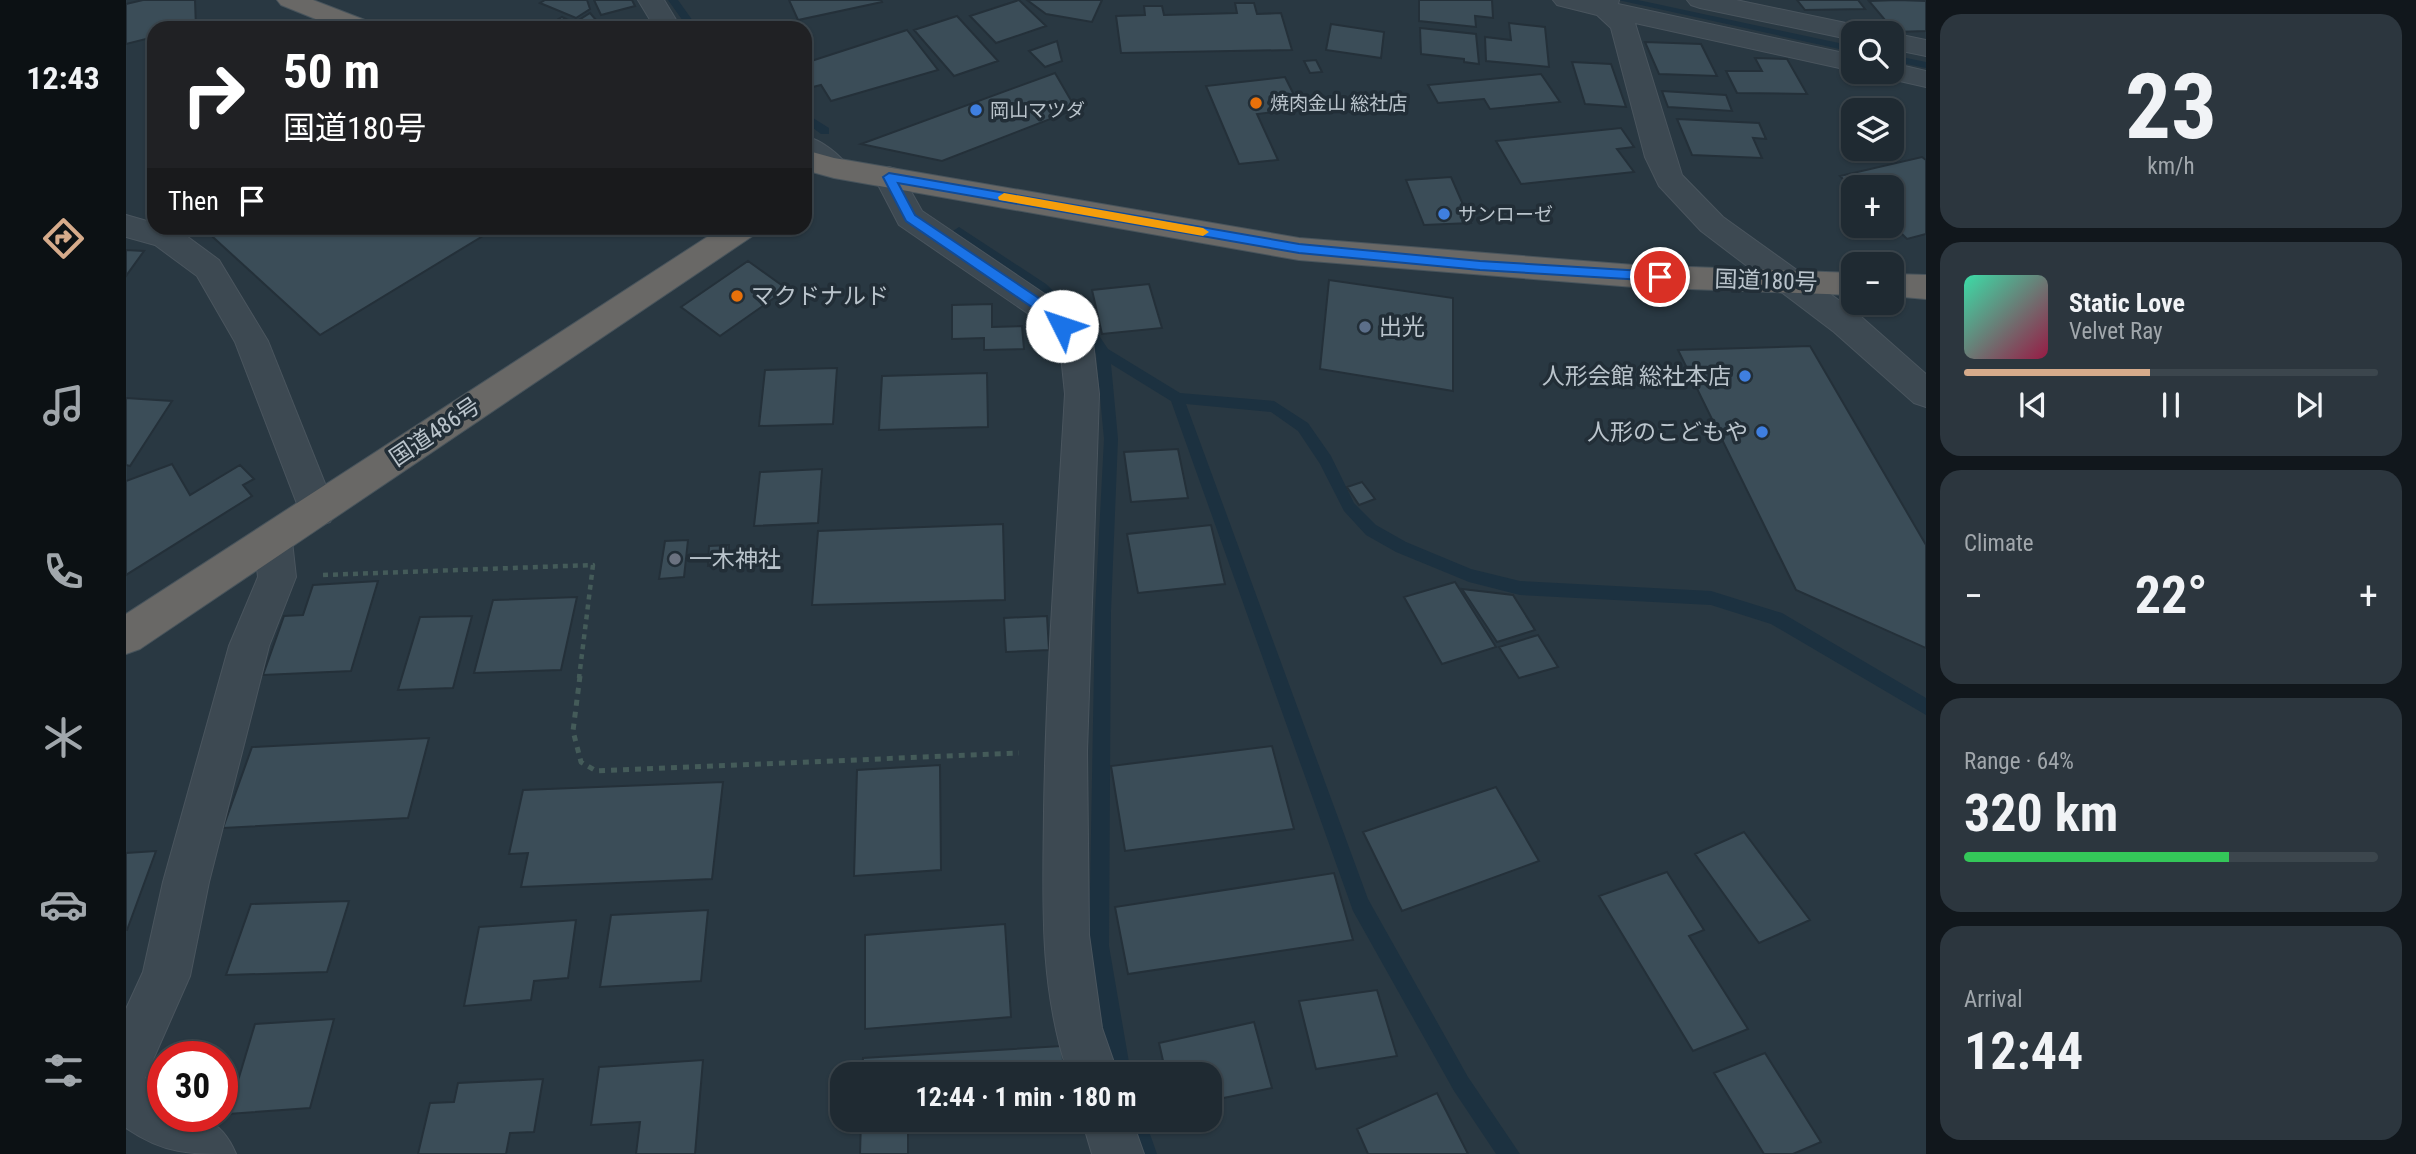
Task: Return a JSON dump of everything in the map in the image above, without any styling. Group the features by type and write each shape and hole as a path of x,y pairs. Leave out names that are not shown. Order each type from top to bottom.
{"highway":[{"path":"290,0 343,21"},
{"name":"国道180号","path":"819,164 1299,249 1634,276 1841,284"},
{"name":"国道486号","path":"126,636 275,559 317,510 732,235"},
{"path":"1904,286 1926,287"}],"street":[{"path":"651,0 664,21"},
{"path":"1566,0 1606,4 1841,60"},
{"path":"1700,0 1788,10 1841,28"},
{"path":"1606,4 1623,24 1660,157 1669,179 1712,224 1846,323 1926,394"},
{"path":"1904,43 1926,48"},
{"path":"1904,74 1926,79"},
{"path":"889,177 910,218 1047,311 1076,342 1082,394 1066,751 1066,935 1078,1028 1089,1062"},
{"path":"126,226 147,232"},
{"path":"159,235 166,237 208,268 251,341 317,510"},
{"path":"126,1064 166,976 186,883 275,559"},
{"path":"126,1094 155,1121 195,1142 210,1154"},
{"path":"1111,1132 1118,1154"}],"path":[{"path":"275,559 593,565 573,731 581,762 596,771 1066,751"}],"building":[{"path":"143,0 195,0 196,21 147,21 147,39 126,44 126,4"},
{"path":"545,0 587,0 590,9 576,18 540,3"},
{"path":"594,0 632,0 635,6 601,15"},
{"path":"789,0 881,0 882,2 798,20"},
{"path":"1019,0 1046,26 996,43 970,16"},
{"path":"1027,0 1102,0 1092,22 1046,14"},
{"path":"1419,0 1492,0 1493,18 1475,16 1476,27 1419,21"},
{"path":"1797,0 1858,0 1865,9 1805,10"},
{"path":"1869,1 1926,1 1926,31 1904,32 1904,21 1886,21"},
{"path":"1235,3 1254,3 1257,14 1281,13 1292,50 1121,53 1116,16 1145,15 1144,6 1162,6 1164,15 1237,13"},
{"path":"590,13 597,21 577,21"},
{"path":"957,16 998,61 954,76 914,30"},
{"path":"1509,23 1545,27 1549,67 1486,61 1485,37 1511,40"},
{"path":"1331,24 1384,32 1381,58 1326,50"},
{"path":"1420,28 1476,34 1479,64 1464,62 1464,59 1421,54"},
{"path":"907,30 938,70 831,101 821,85 812,87 812,61"},
{"path":"1057,41 1062,61 1045,67 1029,51"},
{"path":"1645,42 1701,44 1717,76 1659,74"},
{"path":"1755,58 1787,59 1807,94 1737,93 1726,71 1762,71"},
{"path":"1316,60 1322,72 1310,73 1304,61"},
{"path":"1572,62 1611,64 1626,107 1585,104"},
{"path":"1055,73 1076,109 942,161 861,144"},
{"path":"1541,74 1560,102 1490,109 1484,99 1438,103 1428,85"},
{"path":"1285,77 1301,109 1257,114 1278,160 1239,164 1206,86"},
{"path":"1662,91 1726,95 1732,111 1668,107"},
{"path":"1677,119 1759,123 1766,139 1753,138 1762,158 1692,155"},
{"path":"1621,128 1634,147 1617,149 1634,172 1521,184 1496,141"},
{"path":"1922,157 1926,160 1926,234 1907,239 1904,236 1904,175 1844,175"},
{"path":"1451,177 1471,223 1424,225 1406,180"},
{"path":"211,235 484,235 320,335"},
{"path":"126,250 144,251 126,276"},
{"path":"748,261 787,289 720,336 681,307"},
{"path":"1329,280 1453,298 1453,391 1320,369"},
{"path":"1149,284 1162,328 1102,334 1092,290"},
{"path":"992,304 992,327 1022,326 1024,349 984,350 984,338 952,339 952,305"},
{"path":"1810,346 1926,545 1926,648 1796,590 1678,350"},
{"path":"837,368 833,424 759,426 765,370"},
{"path":"987,373 988,427 879,430 882,376"},
{"path":"126,398 172,401 130,466 126,465"},
{"path":"1178,449 1188,498 1131,502 1124,452"},
{"path":"172,464 190,495 240,465 254,479 243,485 252,496 126,575 126,481"},
{"path":"822,469 818,523 754,526 760,472"},
{"path":"1362,482 1375,499 1359,505 1347,487"},
{"path":"1003,524 1005,600 812,605 818,531"},
{"path":"1211,525 1225,584 1138,593 1127,534"},
{"path":"688,540 684,577 659,579 665,541"},
{"path":"729,545 729,564 708,566 709,546"},
{"path":"378,581 351,671 263,675 284,616 303,615 313,585"},
{"path":"1455,582 1496,647 1442,664 1404,597"},
{"path":"1462,589 1513,595 1535,630 1497,642"},
{"path":"577,597 561,670 474,673 493,600"},
{"path":"472,616 453,688 398,690 420,617"},
{"path":"1047,616 1049,650 1006,652 1004,618"},
{"path":"1538,635 1558,667 1519,678 1499,647"},
{"path":"429,738 408,818 223,828 252,747"},
{"path":"1272,746 1294,829 1125,851 1111,766"},
{"path":"940,765 941,870 854,876 857,770"},
{"path":"723,782 712,879 521,887 528,853 509,854 523,790"},
{"path":"1496,787 1539,861 1402,911 1363,832"},
{"path":"1744,832 1810,920 1759,943 1695,854"},
{"path":"156,851 127,930 126,930 126,853"},
{"path":"1667,872 1704,930 1689,936 1748,1029 1693,1051 1599,896"},
{"path":"1334,873 1353,940 1128,974 1115,907"},
{"path":"349,901 327,972 226,975 251,904"},
{"path":"708,910 701,981 600,987 611,915"},
{"path":"576,920 568,978 534,981 531,1000 464,1006 479,927"},
{"path":"1005,924 1011,1017 865,1029 865,935"},
{"path":"1377,990 1397,1056 1316,1069 1299,1001"},
{"path":"334,1019 310,1108 238,1113 238,1081 255,1024"},
{"path":"1254,1022 1272,1088 1222,1098 1222,1062 1163,1062 1159,1043"},
{"path":"1062,1046 1063,1062 863,1062 863,1058"},
{"path":"1765,1053 1821,1142 1793,1154 1764,1154 1714,1073"},
{"path":"703,1060 695,1154 636,1154 640,1122 591,1125 599,1067"},
{"path":"543,1079 534,1132 510,1133 506,1154 418,1154 430,1103 454,1102 458,1083"},
{"path":"1437,1093 1468,1154 1368,1154 1357,1129"},
{"path":"861,1132 908,1132 908,1154 860,1154"}],"waterway":[{"path":"673,0 688,21"},
{"path":"1623,0 1841,46"},
{"path":"1904,60 1926,65"},
{"path":"812,122 825,131"},
{"path":"959,231 1041,287 1091,335 1103,353"},
{"path":"1103,353 1177,398"},
{"path":"1103,353 1111,439 1103,611 1099,946 1119,1062"},
{"path":"1177,398 1274,407 1303,427 1326,460 1349,507 1371,530 1401,547 1469,575 1520,588 1711,598 1776,618 1926,707"},
{"path":"1177,398 1360,904 1461,1084 1509,1154"},
{"path":"1139,1132 1146,1154"}],"slow traffic":[{"path":"1004,197 1203,232"}],"place":[{"name":"焼肉金山 総社店","path":"1256,103"},
{"name":"岡山マツダ","path":"976,110"},
{"name":"サンローゼ","path":"1444,214"},
{"name":"マクドナルド","path":"737,296"},
{"name":"出光","path":"1365,327"},
{"name":"人形会館 総社本店","path":"1745,376"},
{"name":"人形のこどもや","path":"1762,432"},
{"name":"一木神社","path":"675,559"}],"route":[{"path":"1062,326 1047,311 910,218 889,177 1299,249 1660,277"}]}
